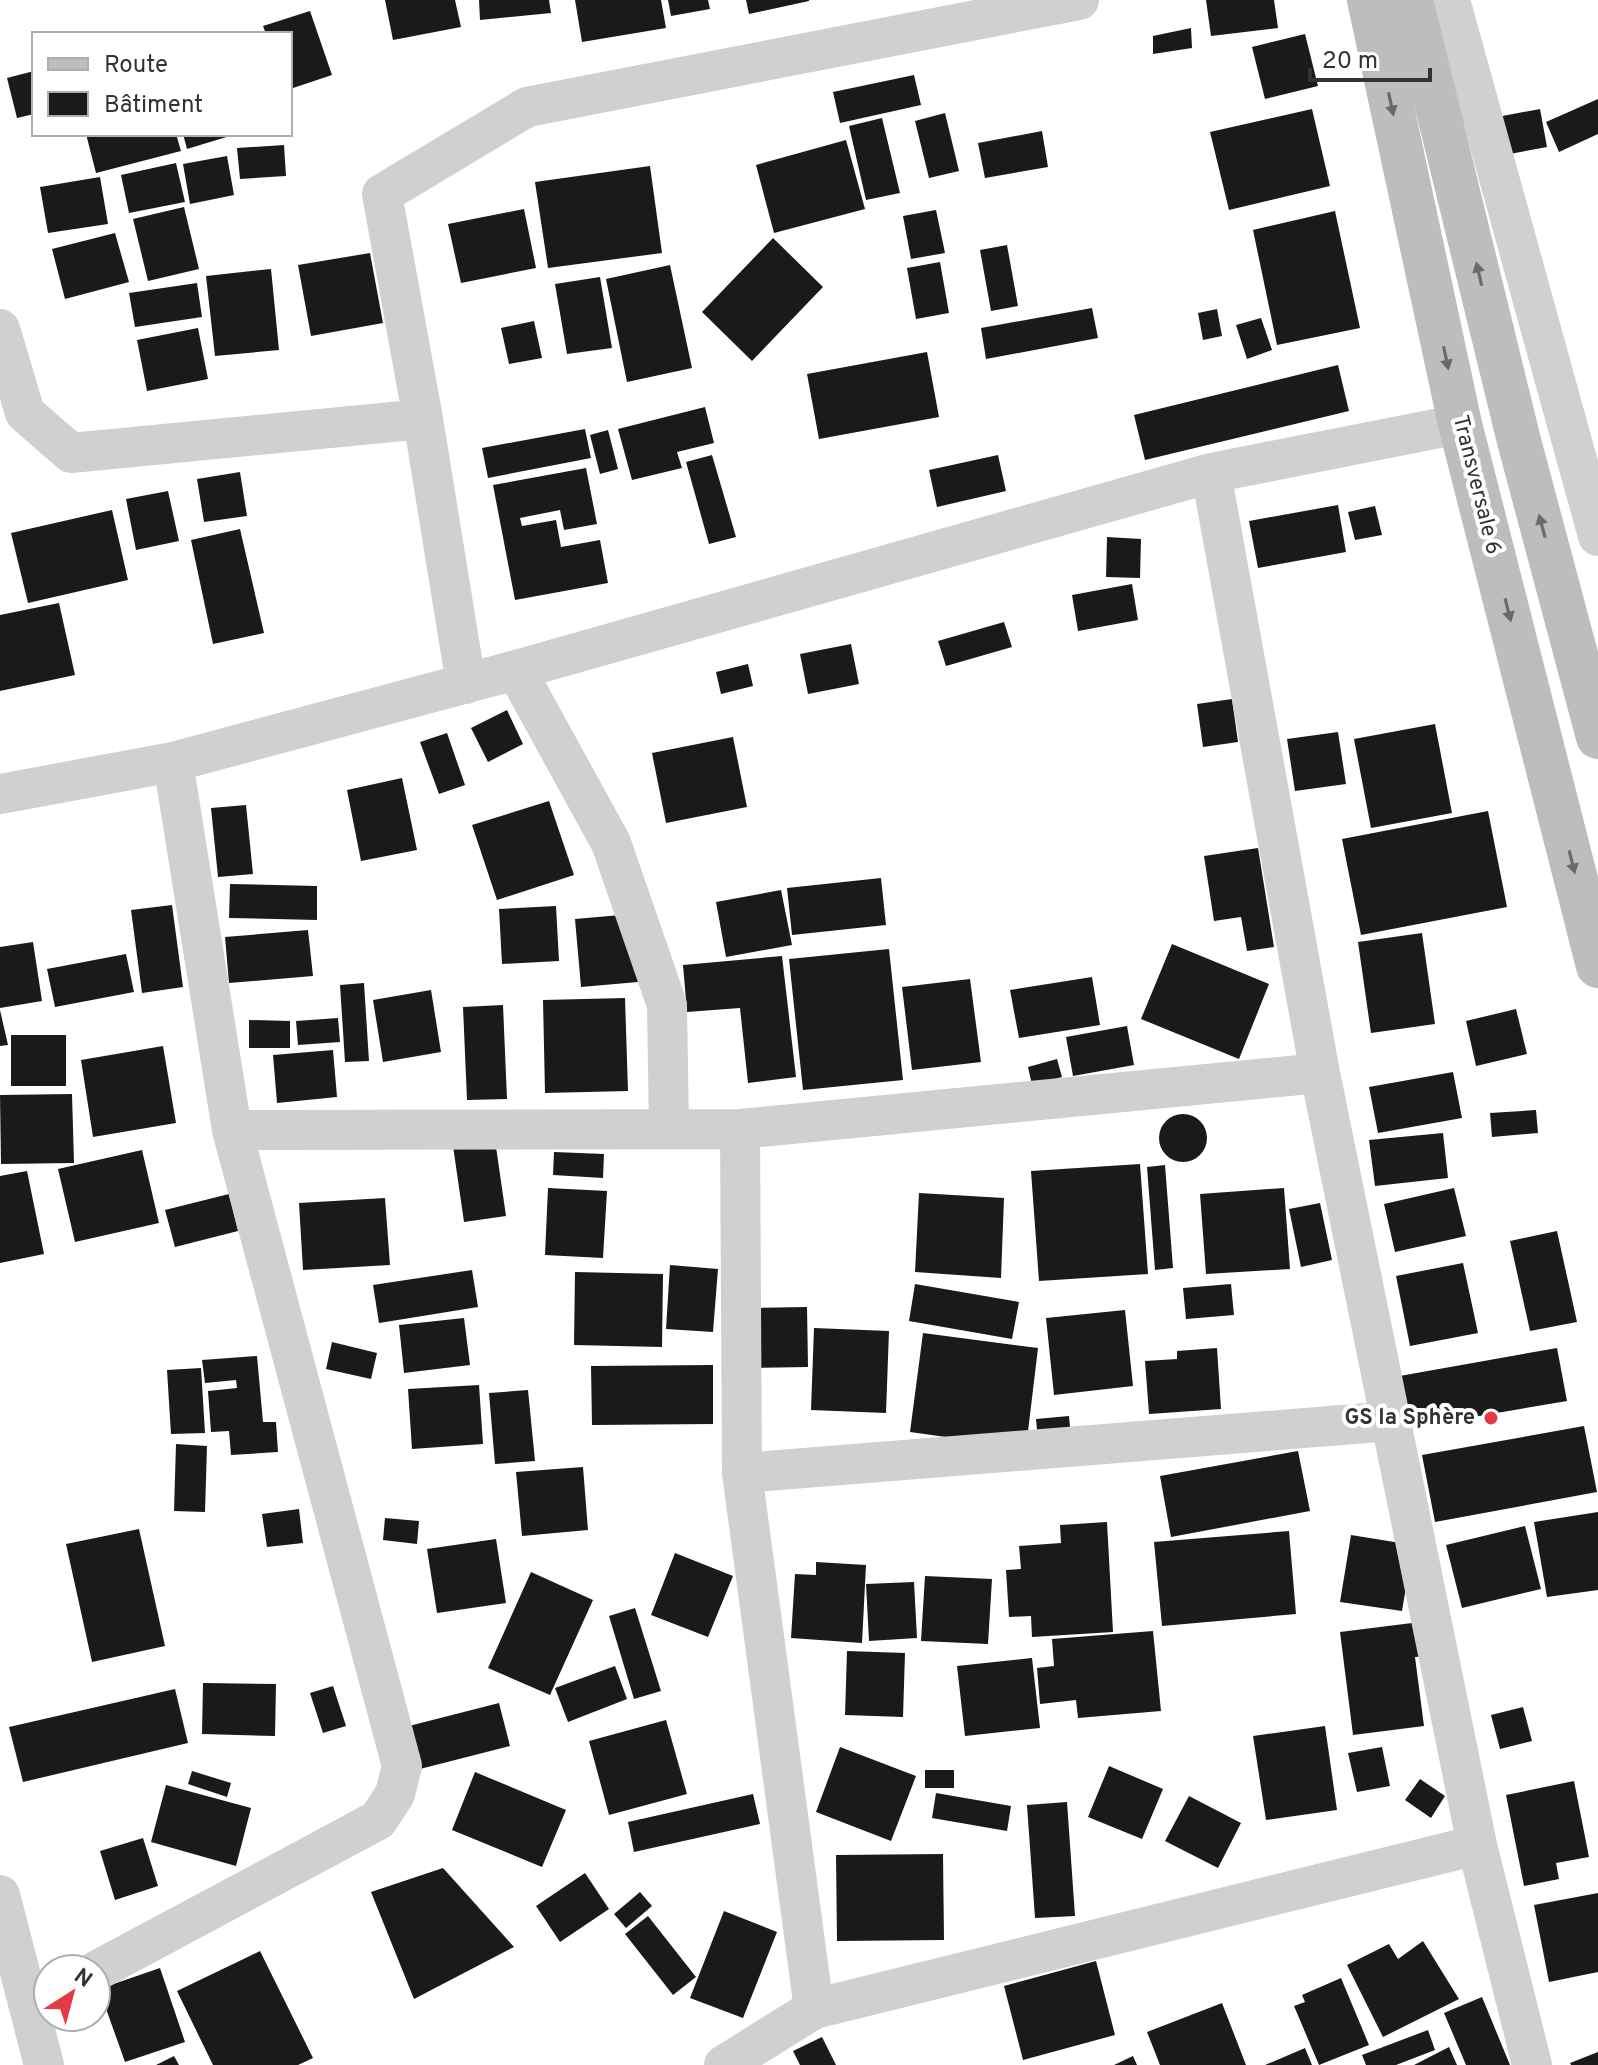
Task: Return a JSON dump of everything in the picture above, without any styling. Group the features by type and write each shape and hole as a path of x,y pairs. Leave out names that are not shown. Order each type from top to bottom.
{"main road":[{"name":"Transversale 6","path":"1369,0 1460,424 1598,966"},
{"path":"1424,1 1451,74 1519,441 1598,737"}],"street":[{"path":"466,684 382,194 527,107 1079,0"},
{"path":"1451,74 1588,458 1598,536"},
{"path":"0,329 25,413 71,453 423,419"},
{"path":"0,794 173,762 466,684 1211,473 1460,424"},
{"path":"1519,441 1588,458"},
{"path":"1211,473 1320,1073 1477,1845 1532,2065"},
{"path":"516,670 611,843 667,1005 669,1129"},
{"path":"112,1962 378,1820 395,1794 402,1766 232,1130 173,762"},
{"path":"232,1130 740,1129 1320,1073"},
{"path":"740,1129 742,1473 814,2009"},
{"path":"742,1473 1392,1421"},
{"path":"724,2065 814,2009 1477,1845"},
{"path":"0,1895 25,2004 44,2065"}],"building":[{"path":"385,0 455,0 461,27 393,40"},
{"path":"479,0 549,0 551,13 480,20"},
{"path":"575,0 661,0 666,28 582,42"},
{"path":"668,0 708,0 710,9 671,16"},
{"path":"746,0 809,0 809,1 749,14"},
{"path":"1206,0 1274,0 1278,28 1211,36"},
{"path":"310,11 332,75 292,88 292,32 265,32 263,26"},
{"path":"1191,28 1192,48 1153,54 1153,36"},
{"path":"1305,34 1318,86 1265,99 1252,47"},
{"path":"32,72 32,114 17,118 7,78"},
{"path":"914,75 921,105 840,123 833,92"},
{"path":"1598,99 1598,134 1559,152 1546,122"},
{"path":"1312,109 1330,186 1229,210 1210,132"},
{"path":"1540,109 1547,147 1504,155 1497,117"},
{"path":"945,113 959,171 929,178 915,121"},
{"path":"882,118 900,193 866,200 849,126"},
{"path":"1042,131 1048,167 985,178 978,143"},
{"path":"87,136 177,136 181,151 96,173"},
{"path":"184,136 230,136 187,149"},
{"path":"846,140 865,209 774,233 756,165"},
{"path":"284,145 286,176 240,179 237,148"},
{"path":"227,156 234,195 190,204 183,164"},
{"path":"176,163 185,202 129,213 121,175"},
{"path":"650,166 662,253 548,268 535,182"},
{"path":"100,177 108,224 48,233 40,187"},
{"path":"184,207 199,269 148,281 133,219"},
{"path":"524,209 536,268 461,283 448,224"},
{"path":"936,210 945,253 911,259 903,216"},
{"path":"1335,211 1360,328 1277,345 1253,230"},
{"path":"115,233 129,282 65,299 52,249"},
{"path":"773,238 823,287 752,361 702,312"},
{"path":"1007,245 1018,306 991,311 980,250"},
{"path":"370,253 383,323 311,336 298,265"},
{"path":"940,262 949,313 916,319 907,268"},
{"path":"670,265 692,368 627,382 606,279"},
{"path":"271,269 279,350 215,356 206,276"},
{"path":"600,277 612,348 567,354 555,284"},
{"path":"197,283 202,317 135,327 129,293"},
{"path":"1092,308 1098,338 986,359 981,328"},
{"path":"1217,309 1222,336 1203,340 1198,313"},
{"path":"1261,318 1272,350 1247,359 1236,325"},
{"path":"534,321 542,358 509,364 501,328"},
{"path":"198,328 208,379 147,391 137,340"},
{"path":"927,352 939,417 819,439 807,374"},
{"path":"1338,365 1349,411 1145,460 1134,415"},
{"path":"705,407 714,443 677,452 682,468 632,480 618,429"},
{"path":"585,429 591,458 488,478 482,448"},
{"path":"608,430 618,469 600,474 590,435"},
{"path":"712,455 736,537 709,544 686,462"},
{"path":"998,455 1006,491 937,507 929,470"},
{"path":"586,468 597,524 564,530 560,510 520,518 522,526 556,520 561,547 600,540 608,583 515,600 493,485"},
{"path":"240,472 247,516 204,522 197,479"},
{"path":"168,491 179,541 136,550 126,499"},
{"path":"1338,505 1346,552 1258,568 1249,521"},
{"path":"1375,506 1382,535 1355,540 1348,512"},
{"path":"112,510 128,580 28,603 11,533"},
{"path":"240,529 264,633 213,644 191,540"},
{"path":"1107,537 1141,539 1140,578 1106,577"},
{"path":"1132,584 1138,620 1078,631 1072,595"},
{"path":"59,603 75,675 0,691 0,615"},
{"path":"1004,622 1012,647 946,666 938,641"},
{"path":"851,644 859,684 808,694 800,654"},
{"path":"748,664 753,686 721,694 716,672"},
{"path":"1232,699 1238,742 1203,747 1197,704"},
{"path":"507,710 523,744 488,762 471,728"},
{"path":"1435,724 1452,813 1371,828 1354,739"},
{"path":"1338,732 1346,784 1295,791 1287,739"},
{"path":"447,733 465,785 439,794 420,742"},
{"path":"733,737 747,807 666,823 652,753"},
{"path":"402,778 417,850 361,861 347,790"},
{"path":"549,801 574,875 497,900 472,825"},
{"path":"246,805 253,874 218,877 211,808"},
{"path":"1488,811 1507,907 1361,935 1342,839"},
{"path":"1258,848 1274,947 1247,951 1241,917 1214,921 1204,856"},
{"path":"881,878 886,925 792,935 787,888"},
{"path":"230,884 317,886 317,920 229,918"},
{"path":"781,890 792,945 726,957 716,902"},
{"path":"172,905 183,987 142,993 131,910"},
{"path":"556,906 559,961 502,964 499,909"},
{"path":"632,914 638,982 581,987 575,919"},
{"path":"308,930 313,976 229,983 225,937"},
{"path":"1422,933 1435,1024 1371,1033 1358,942"},
{"path":"33,942 42,1001 0,1008 0,947"},
{"path":"1172,944 1269,984 1239,1059 1141,1019"},
{"path":"889,949 903,1080 803,1090 789,959"},
{"path":"126,954 134,992 55,1007 47,969"},
{"path":"782,956 796,1077 748,1083 740,1008 687,1012 683,965"},
{"path":"1092,977 1100,1025 1019,1038 1010,990"},
{"path":"970,979 981,1062 912,1070 902,987"},
{"path":"364,983 369,1061 345,1062 340,985"},
{"path":"431,990 441,1052 383,1062 373,1000"},
{"path":"625,998 628,1091 545,1093 543,1000"},
{"path":"503,1005 507,1099 467,1100 463,1007"},
{"path":"1516,1009 1527,1054 1476,1066 1466,1021"},
{"path":"0,1010 8,1045 0,1046"},
{"path":"338,1018 340,1042 298,1045 296,1021"},
{"path":"249,1020 290,1021 290,1048 249,1048"},
{"path":"1127,1026 1134,1065 1073,1076 1066,1037"},
{"path":"11,1035 66,1035 66,1086 11,1086"},
{"path":"163,1046 176,1123 93,1137 81,1060"},
{"path":"333,1050 337,1097 277,1103 273,1055"},
{"path":"1057,1059 1062,1077 1032,1085 1028,1067"},
{"path":"1453,1072 1462,1118 1378,1133 1369,1087"},
{"path":"72,1094 74,1163 1,1164 0,1095"},
{"path":"1536,1110 1538,1133 1492,1137 1490,1113"},
{"path":"1183,1114 1192,1115 1200,1121 1206,1129 1206,1147 1200,1155 1192,1161 1183,1162 1174,1161 1166,1155 1160,1147 1159,1138 1160,1129 1166,1121 1174,1115"},
{"path":"1443,1133 1448,1178 1375,1186 1369,1140"},
{"path":"495,1140 506,1216 464,1222 453,1146"},
{"path":"142,1150 159,1223 75,1242 58,1169"},
{"path":"554,1152 604,1154 603,1178 553,1175"},
{"path":"1140,1164 1148,1274 1039,1281 1031,1171"},
{"path":"1165,1165 1173,1268 1155,1270 1147,1167"},
{"path":"27,1171 44,1254 0,1263 0,1176"},
{"path":"548,1188 607,1191 603,1258 545,1255"},
{"path":"1284,1188 1290,1269 1206,1274 1200,1194"},
{"path":"1454,1188 1466,1236 1395,1252 1384,1204"},
{"path":"919,1193 1004,1198 1001,1278 915,1272"},
{"path":"229,1194 238,1231 175,1247 165,1210"},
{"path":"385,1198 390,1265 303,1270 299,1203"},
{"path":"1320,1203 1332,1260 1301,1267 1289,1209"},
{"path":"1557,1231 1577,1322 1530,1331 1510,1241"},
{"path":"1463,1263 1478,1333 1410,1346 1396,1276"},
{"path":"670,1265 718,1269 713,1332 666,1329"},
{"path":"472,1270 478,1307 379,1323 373,1285"},
{"path":"575,1272 663,1274 662,1347 574,1345"},
{"path":"915,1284 1019,1302 1012,1339 909,1321"},
{"path":"1231,1284 1234,1315 1186,1319 1183,1288"},
{"path":"807,1307 808,1367 752,1368 751,1308"},
{"path":"1125,1310 1133,1386 1054,1395 1046,1318"},
{"path":"464,1318 470,1365 404,1373 399,1325"},
{"path":"814,1328 889,1331 886,1413 811,1410"},
{"path":"923,1333 1038,1348 1026,1448 910,1432"},
{"path":"332,1342 377,1353 371,1379 326,1369"},
{"path":"1217,1348 1221,1409 1149,1414 1145,1361 1177,1359 1177,1351"},
{"path":"1557,1348 1567,1401 1403,1429 1394,1377"},
{"path":"257,1356 263,1422 276,1422 278,1452 231,1455 229,1431 211,1432 208,1391 237,1388 236,1380 205,1383 202,1360"},
{"path":"713,1365 713,1424 592,1425 591,1366"},
{"path":"201,1368 205,1433 171,1434 167,1370"},
{"path":"479,1385 483,1444 412,1449 408,1389"},
{"path":"528,1390 535,1461 495,1464 489,1393"},
{"path":"1069,1416 1071,1438 1038,1441 1036,1419"},
{"path":"1584,1426 1597,1492 1435,1522 1422,1455"},
{"path":"176,1444 207,1446 205,1512 174,1511"},
{"path":"1298,1451 1310,1511 1171,1537 1160,1476"},
{"path":"583,1467 588,1530 522,1536 516,1472"},
{"path":"299,1509 303,1543 267,1547 262,1514"},
{"path":"1598,1512 1598,1590 1547,1597 1534,1522"},
{"path":"385,1518 419,1521 417,1544 383,1540"},
{"path":"1107,1522 1113,1632 1032,1637 1031,1616 1009,1617 1006,1570 1021,1569 1019,1546 1061,1543 1060,1525"},
{"path":"1525,1526 1541,1589 1462,1608 1446,1545"},
{"path":"139,1529 165,1646 92,1662 66,1544"},
{"path":"1289,1531 1296,1614 1162,1626 1154,1542"},
{"path":"1351,1535 1413,1545 1402,1611 1340,1602"},
{"path":"496,1539 506,1603 437,1613 427,1549"},
{"path":"675,1553 733,1576 708,1637 651,1615"},
{"path":"816,1562 866,1565 862,1643 791,1638 795,1574 816,1575"},
{"path":"531,1572 593,1600 550,1695 488,1668"},
{"path":"925,1576 992,1579 988,1644 921,1641"},
{"path":"914,1582 917,1638 869,1641 866,1584"},
{"path":"635,1608 661,1691 634,1699 609,1616"},
{"path":"1428,1621 1432,1656 1415,1657 1424,1726 1353,1735 1340,1632"},
{"path":"1153,1631 1161,1711 1078,1718 1076,1700 1040,1704 1037,1668 1054,1666 1052,1639"},
{"path":"847,1651 905,1653 903,1717 845,1715"},
{"path":"1032,1658 1040,1728 965,1736 957,1666"},
{"path":"615,1666 627,1699 568,1722 555,1688"},
{"path":"203,1683 276,1684 275,1736 202,1734"},
{"path":"333,1686 346,1726 323,1733 310,1693"},
{"path":"175,1689 188,1743 23,1782 9,1727"},
{"path":"499,1703 510,1746 416,1770 405,1727"},
{"path":"1523,1707 1532,1741 1500,1749 1491,1715"},
{"path":"666,1720 687,1794 609,1815 589,1741"},
{"path":"1325,1726 1337,1810 1266,1820 1253,1736"},
{"path":"840,1747 916,1776 891,1841 816,1812"},
{"path":"1382,1747 1390,1786 1357,1792 1348,1753"},
{"path":"1109,1766 1163,1789 1142,1839 1088,1817"},
{"path":"925,1770 954,1770 954,1788 925,1788"},
{"path":"192,1771 231,1783 227,1797 188,1784"},
{"path":"475,1772 566,1810 542,1867 452,1830"},
{"path":"1420,1779 1445,1796 1431,1818 1405,1800"},
{"path":"1574,1781 1589,1857 1556,1863 1559,1879 1524,1886 1506,1795"},
{"path":"166,1785 251,1808 236,1866 151,1842"},
{"path":"936,1793 1011,1806 1007,1831 932,1818"},
{"path":"753,1794 760,1824 634,1852 628,1822"},
{"path":"1189,1796 1241,1823 1218,1868 1165,1841"},
{"path":"1067,1802 1075,1916 1035,1918 1027,1805"},
{"path":"143,1838 158,1886 115,1900 100,1851"},
{"path":"943,1854 944,1940 837,1941 836,1855"},
{"path":"443,1868 514,1947 414,1999 371,1892"},
{"path":"585,1873 609,1909 560,1942 536,1906"},
{"path":"640,1892 652,1906 626,1928 614,1914"},
{"path":"1598,1893 1598,1972 1549,1982 1534,1905"},
{"path":"724,1911 777,1932 743,2018 690,1998"},
{"path":"648,1916 696,1977 673,1995 625,1934"},
{"path":"1423,1941 1459,1999 1383,2037 1347,1965 1389,1944 1398,1959"},
{"path":"260,1951 313,2058 298,2065 213,2065 177,1991"},
{"path":"1096,1961 1115,2035 1023,2060 1004,1986"},
{"path":"160,1968 185,2042 125,2062 112,2026 112,1985"},
{"path":"1341,1978 1369,2045 1319,2065 1294,2006 1305,2002 1302,1995"},
{"path":"1482,1997 1510,2065 1466,2065 1444,2013"},
{"path":"1222,2003 1246,2065 1160,2065 1147,2032"},
{"path":"1428,2030 1435,2050 1396,2065 1366,2065 1362,2055"},
{"path":"822,2037 836,2065 800,2065 793,2051"},
{"path":"1449,2047 1457,2065 1414,2065"},
{"path":"1305,2048 1312,2065 1265,2065"},
{"path":"1598,2052 1598,2065 1570,2063"},
{"path":"174,2056 179,2065 156,2065"},
{"path":"1133,2056 1137,2065 1114,2065"}],"place":[{"name":"GS la Sphère","path":"1491,1418"}]}
